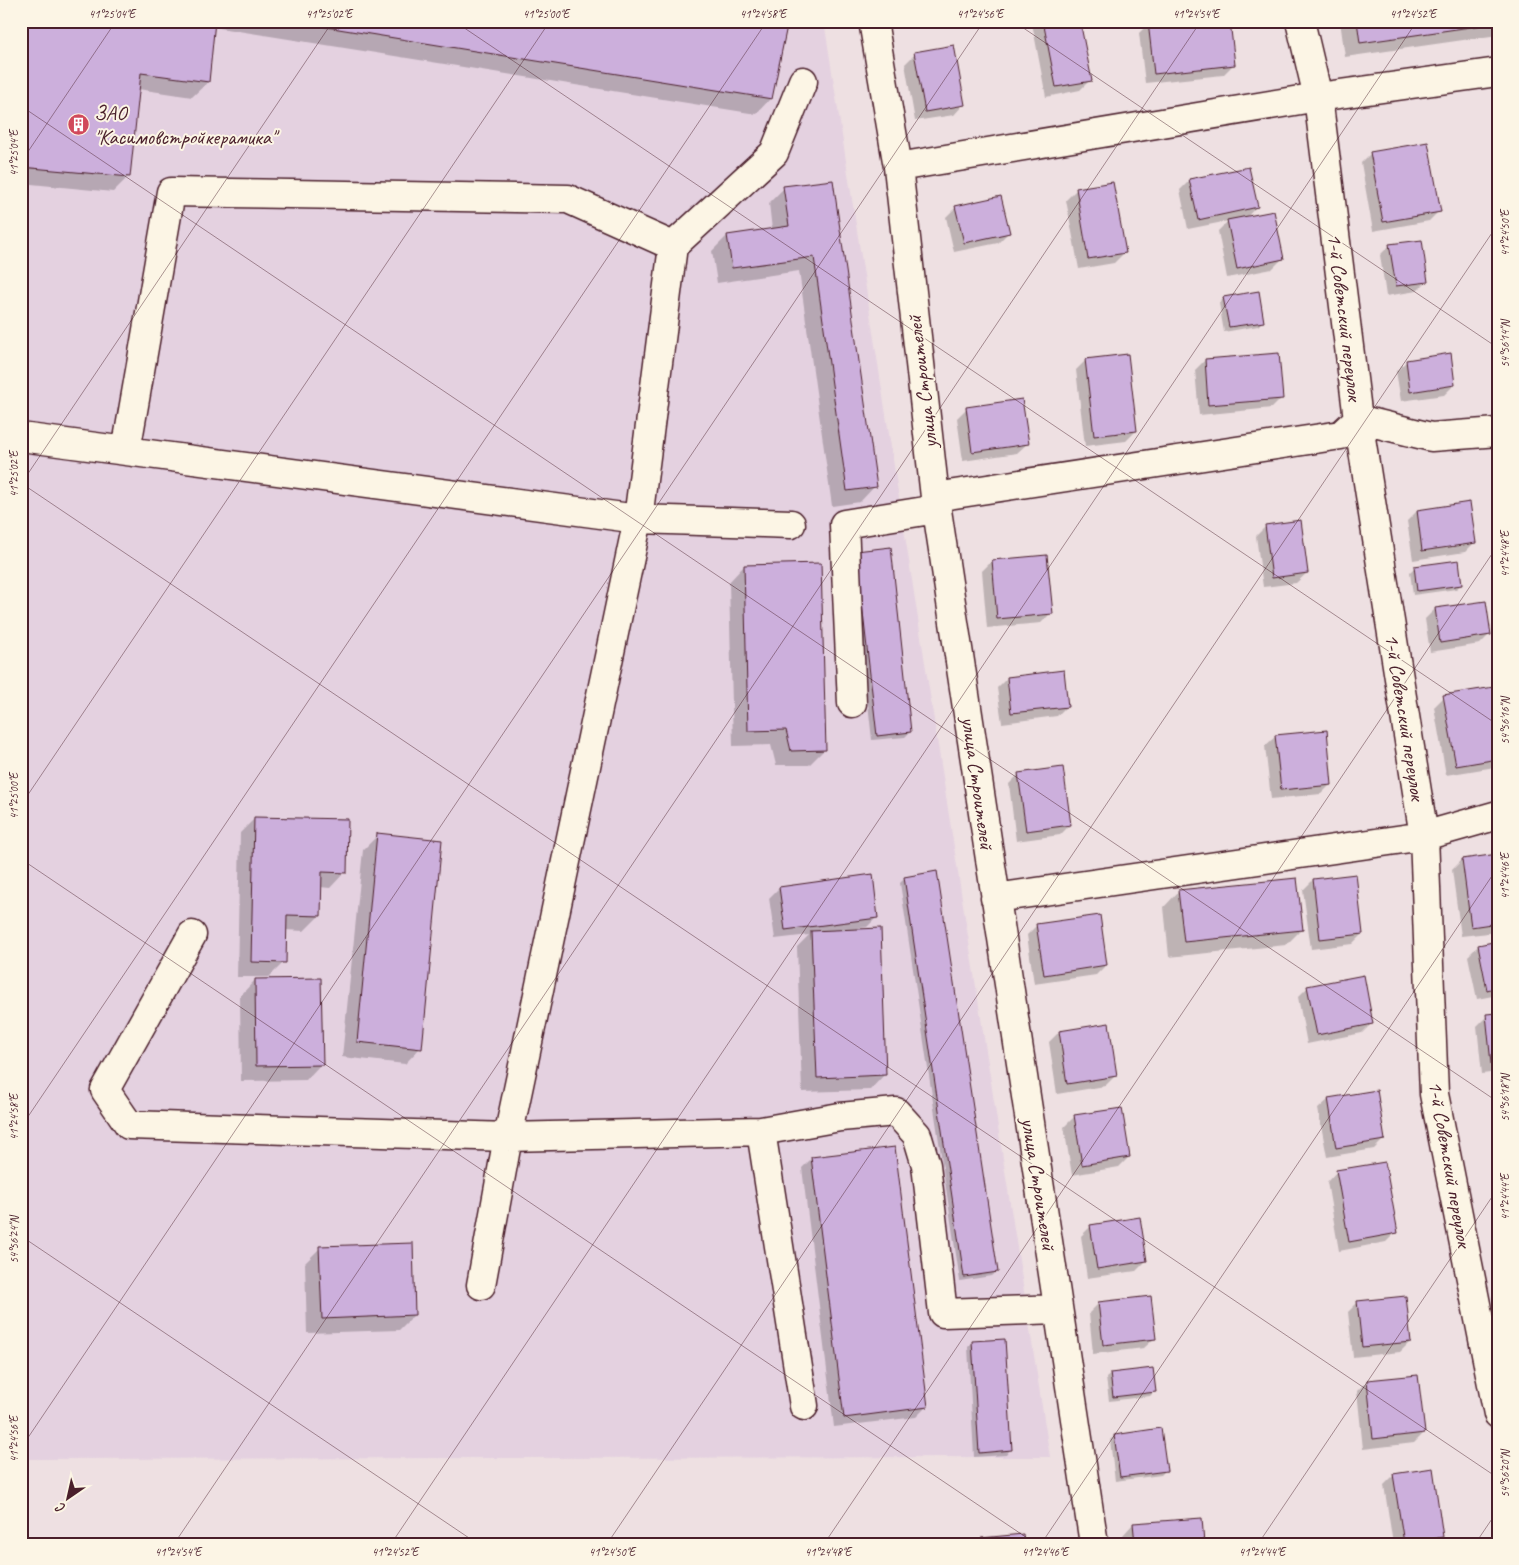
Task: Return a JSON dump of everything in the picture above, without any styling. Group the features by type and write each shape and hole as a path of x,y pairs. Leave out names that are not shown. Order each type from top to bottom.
{"street":[{"name":"улица Строителей","path":"873,21 898,167 936,503 1094,1544"},
{"name":"1-й Советский переулок","path":"1300,21 1318,97 1358,419 1424,836 1434,1094 1498,1414"},
{"path":"898,167 1318,97 1498,72"},
{"path":"481,1285 508,1137 638,520 673,246 774,153 803,81"},
{"path":"126,451 171,192 568,199 673,246"},
{"path":"852,703 844,524 936,503 1341,435 1358,419 1431,437 1498,432"},
{"path":"21,437 638,520 791,524"},
{"path":"995,898 1424,836 1498,815"},
{"path":"192,935 105,1090 129,1125 508,1137 761,1131 840,1117 896,1112 917,1135 926,1165 943,1313 1058,1309"},
{"path":"761,1131 804,1406"}],"shaded area":[{"path":"21,21 824,21 1050,1457 21,1459"}],"building":[{"name":"ЗАО \"Касимовстройкерамика\"","path":"21,21 215,21 209,82 141,73 130,177 21,167"},
{"path":"289,21 788,21 772,99"},
{"path":"1043,21 1080,21 1092,81 1056,87"},
{"path":"1230,21 1235,65 1154,74 1148,22"},
{"path":"1357,21 1498,21 1498,23 1360,43"},
{"path":"954,45 965,105 925,112 914,52"},
{"path":"1428,142 1441,212 1383,222 1370,152"},
{"path":"1249,167 1258,207 1198,220 1189,179"},
{"path":"833,180 877,487 847,491 814,257 732,268 727,235 789,226 783,186"},
{"path":"1113,182 1126,253 1088,259 1076,188"},
{"path":"1001,196 1010,233 964,243 955,206"},
{"path":"1274,211 1284,259 1237,269 1227,220"},
{"path":"1422,240 1428,282 1396,286 1389,244"},
{"path":"1259,291 1264,322 1229,327 1223,297"},
{"path":"1279,353 1283,399 1208,405 1205,359"},
{"path":"1451,353 1455,385 1410,392 1406,360"},
{"path":"1128,354 1137,431 1094,436 1085,359"},
{"path":"1022,399 1029,444 972,452 966,407"},
{"path":"1470,502 1476,543 1422,551 1417,510"},
{"path":"1301,520 1308,573 1272,578 1265,525"},
{"path":"891,547 911,732 877,736 856,551"},
{"path":"1047,555 1053,614 997,619 992,560"},
{"path":"1459,560 1462,585 1417,591 1414,566"},
{"path":"821,563 826,750 791,751 786,730 748,731 744,565"},
{"path":"1486,601 1491,635 1440,643 1435,608"},
{"path":"1064,670 1068,707 1011,713 1007,677"},
{"path":"1494,687 1498,708 1498,759 1456,766 1443,695"},
{"path":"1327,730 1332,785 1281,790 1275,735"},
{"path":"1063,767 1071,825 1026,831 1018,773"},
{"path":"254,817 348,819 347,873 322,872 321,916 287,915 286,963 251,962"},
{"path":"377,833 442,840 422,1049 357,1042"},
{"path":"1498,854 1498,923 1471,927 1462,859"},
{"path":"937,871 998,1272 964,1277 904,877"},
{"path":"873,874 878,918 785,930 779,887"},
{"path":"1356,874 1363,934 1320,939 1313,879"},
{"path":"1297,878 1303,930 1184,942 1178,890"},
{"path":"1100,915 1107,965 1044,975 1036,924"},
{"path":"881,928 886,1075 817,1078 811,931"},
{"path":"1498,941 1498,987 1487,990 1478,945"},
{"path":"1364,975 1373,1024 1317,1035 1307,986"},
{"path":"321,978 323,1065 256,1066 255,979"},
{"path":"1498,1013 1498,1063 1491,1064 1486,1014"},
{"path":"1109,1023 1117,1076 1067,1084 1059,1031"},
{"path":"1377,1090 1385,1140 1336,1148 1328,1098"},
{"path":"1122,1108 1130,1157 1082,1165 1074,1115"},
{"path":"895,1147 928,1407 844,1418 811,1157"},
{"path":"1385,1162 1398,1233 1349,1242 1336,1170"},
{"path":"1140,1217 1147,1261 1097,1269 1090,1225"},
{"path":"413,1243 415,1315 322,1319 319,1246"},
{"path":"1151,1296 1156,1339 1103,1345 1098,1302"},
{"path":"1406,1296 1411,1342 1362,1347 1357,1301"},
{"path":"1005,1339 1012,1450 979,1453 972,1341"},
{"path":"1153,1368 1156,1392 1113,1397 1110,1373"},
{"path":"1418,1375 1425,1433 1373,1439 1367,1380"},
{"path":"1161,1428 1167,1471 1120,1477 1114,1435"},
{"path":"1433,1468 1443,1537 1404,1543 1393,1474"},
{"path":"1202,1518 1204,1544 1135,1544 1133,1523"},
{"path":"1023,1534 1024,1544 982,1544 981,1538"}],"place":[{"name":"ЗАО \"Касимовстройкерамика\"","path":"78,125"}]}
